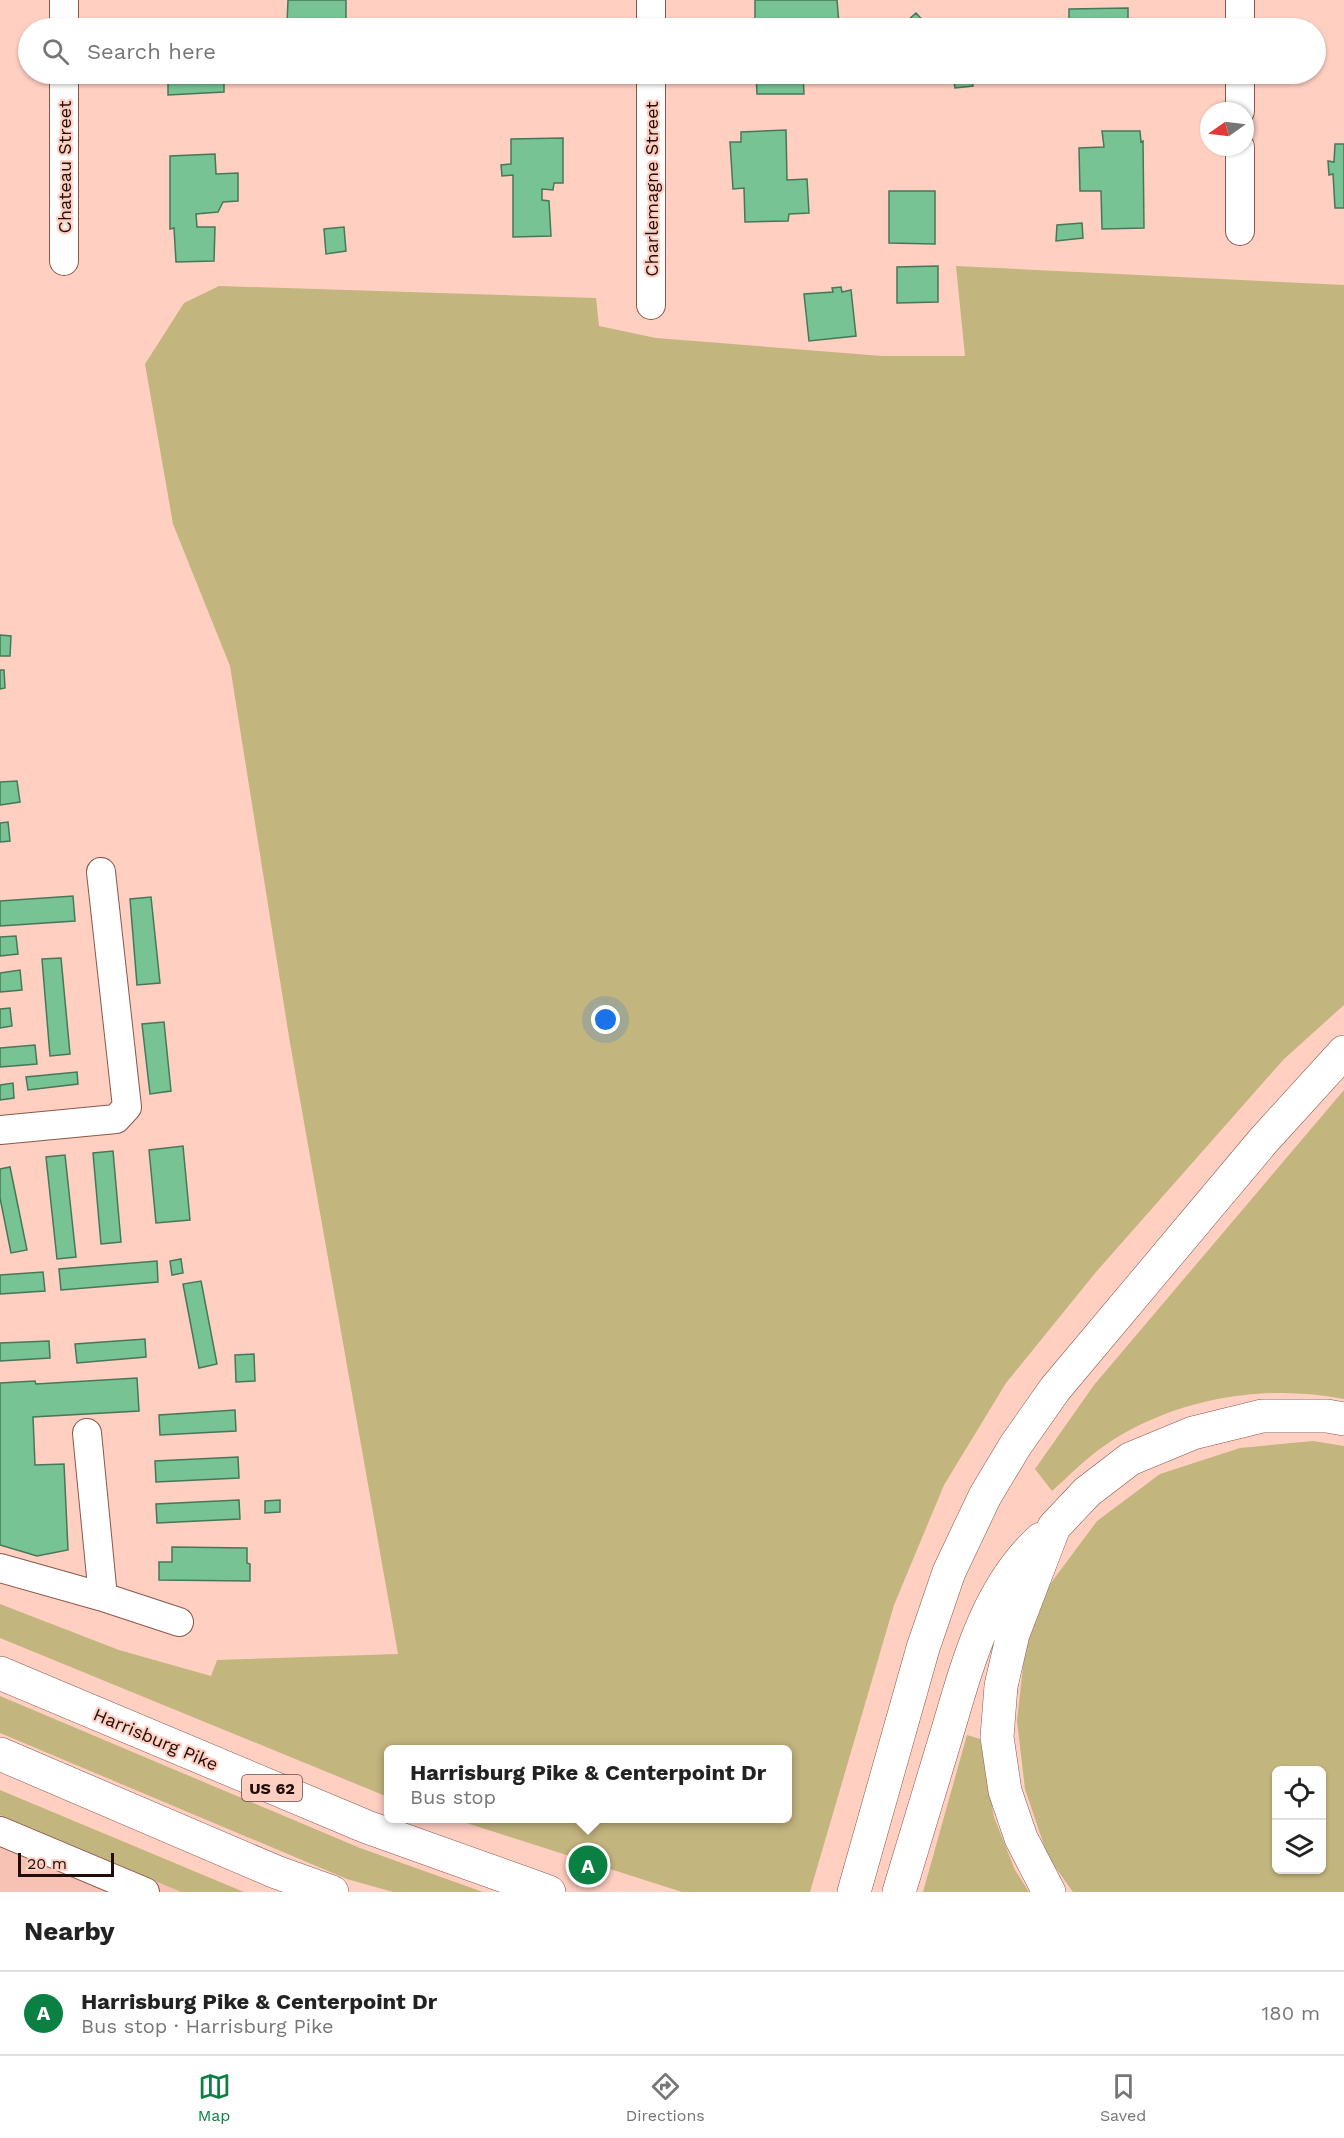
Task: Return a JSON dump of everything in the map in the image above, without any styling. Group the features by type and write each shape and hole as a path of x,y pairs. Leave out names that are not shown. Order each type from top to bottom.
{"main road":[{"path":"854,1892 923,1648 949,1572 984,1496 1015,1446 1055,1389 1263,1140 1344,1052"},
{"path":"899,1892 972,1648 1003,1585 1025,1554 1087,1492 1130,1459 1193,1433 1262,1416 1327,1416 1344,1419"},
{"path":"1048,1892 1021,1838 1005,1791 997,1737 1001,1686 1013,1634 1054,1527"},
{"name":"Harrisburg Pike","path":"0,1673 367,1827 549,1892"},
{"path":"0,1754 276,1872 332,1892"}],"street":[{"path":"64,0 64,18"},
{"path":"651,0 651,18"},
{"path":"1240,0 1240,18"},
{"name":"Chateau Street","path":"64,84 64,261"},
{"name":"Charlemagne Street","path":"651,84 651,304"},
{"path":"1240,84 1240,102"},
{"path":"1240,156 1240,231"},
{"path":"0,1130 116,1119 127,1107 101,872"},
{"path":"87,1433 103,1597"},
{"path":"0,1568 103,1597 179,1622"},
{"path":"0,1831 145,1892"}],"shaded area":[{"path":"956,266 1344,285 1344,1005 1284,1059 1096,1272 1006,1383 944,1485 894,1605 810,1892 682,1892 466,1823 792,1823 792,1745 384,1745 384,1795 0,1638 0,1604 119,1650 211,1676 217,1660 398,1654 290,1043 230,666 173,524 145,364 184,303 219,286 596,298 599,326 656,338 882,356 965,356"},
{"path":"1344,1090 1344,1399 1313,1394 1250,1394 1188,1406 1131,1430 1104,1446 1052,1491 1035,1469 1094,1385"},
{"path":"1313,1441 1344,1446 1344,1892 1073,1892 1048,1857 1025,1789 1017,1721 1026,1640 1048,1587 1097,1521 1160,1474 1240,1448"},
{"path":"0,1696 360,1848 483,1892 393,1892 347,1879 0,1733"},
{"path":"967,1735 980,1739 994,1817 1015,1870 1029,1892 923,1892"},
{"path":"0,1790 244,1892 181,1892 0,1815"},
{"path":"0,1815 181,1892 0,1892"}],"building":[{"path":"288,0 346,0 346,18 287,18"},
{"path":"755,0 837,0 838,18 755,18"},
{"path":"1128,8 1128,18 1069,18 1069,9"},
{"path":"916,13 921,18 910,18"},
{"path":"168,84 224,84 224,92 168,95"},
{"path":"756,84 804,84 804,94 757,94"},
{"path":"954,84 973,84 973,86 955,88"},
{"path":"786,130 787,180 807,179 809,213 789,214 788,221 745,222 744,188 733,189 730,142 741,142 741,132"},
{"path":"1102,131 1140,131 1141,142 1143,141 1144,228 1102,229 1101,191 1080,191 1079,148 1104,147"},
{"path":"563,138 563,183 554,183 553,190 542,189 542,200 549,201 551,236 513,237 513,175 502,176 501,165 511,164 511,139"},
{"path":"1335,144 1344,144 1344,208 1335,208 1333,174 1329,175 1328,161 1334,162"},
{"path":"215,154 216,174 238,173 238,201 223,202 218,212 196,214 197,227 215,227 214,261 176,262 174,228 170,229 170,156"},
{"path":"889,191 935,191 935,244 889,243"},
{"path":"1082,223 1083,238 1056,241 1057,225"},
{"path":"344,227 346,251 326,254 324,229"},
{"path":"938,266 938,302 897,303 897,267"},
{"path":"841,287 842,292 851,290 856,336 809,341 804,294 833,292 832,288"},
{"path":"0,635 11,636 10,656 0,656"},
{"path":"0,670 4,670 5,688 0,689"},
{"path":"17,781 20,802 0,805 0,782"},
{"path":"8,822 10,841 0,842 0,823"},
{"path":"73,896 75,921 0,926 0,901"},
{"path":"151,897 160,983 137,985 130,899"},
{"path":"16,936 18,954 0,956 0,937"},
{"path":"61,958 70,1054 50,1056 42,959"},
{"path":"20,970 22,990 0,992 0,973"},
{"path":"10,1008 12,1026 0,1028 0,1009"},
{"path":"164,1022 171,1091 150,1094 142,1024"},
{"path":"35,1045 37,1064 0,1067 0,1048"},
{"path":"77,1072 78,1084 28,1090 26,1077"},
{"path":"13,1083 14,1098 0,1100 0,1085"},
{"path":"183,1146 190,1220 156,1223 149,1150"},
{"path":"113,1151 121,1242 101,1244 93,1153"},
{"path":"65,1155 76,1257 57,1259 46,1157"},
{"path":"10,1167 27,1250 11,1253 0,1198 0,1169"},
{"path":"181,1259 183,1273 172,1275 170,1261"},
{"path":"157,1261 158,1282 61,1290 59,1269"},
{"path":"43,1272 45,1291 0,1294 0,1275"},
{"path":"201,1281 217,1364 199,1368 183,1284"},
{"path":"145,1339 146,1357 77,1363 75,1344"},
{"path":"49,1341 50,1358 0,1361 0,1343"},
{"path":"254,1354 255,1381 236,1382 235,1355"},
{"path":"137,1378 139,1411 33,1417 35,1465 64,1464 68,1550 37,1556 0,1545 0,1383 35,1381 36,1384"},
{"path":"235,1410 236,1431 160,1435 159,1415"},
{"path":"238,1457 239,1478 156,1482 155,1461"},
{"path":"239,1500 240,1519 157,1523 156,1504"},
{"path":"280,1500 280,1512 265,1513 265,1501"},
{"path":"172,1547 247,1548 250,1581 159,1580 159,1562 172,1562"}],"place":[{"name":"Harrisburg Pike & Centerpoint Dr","path":"588,1865"}]}
